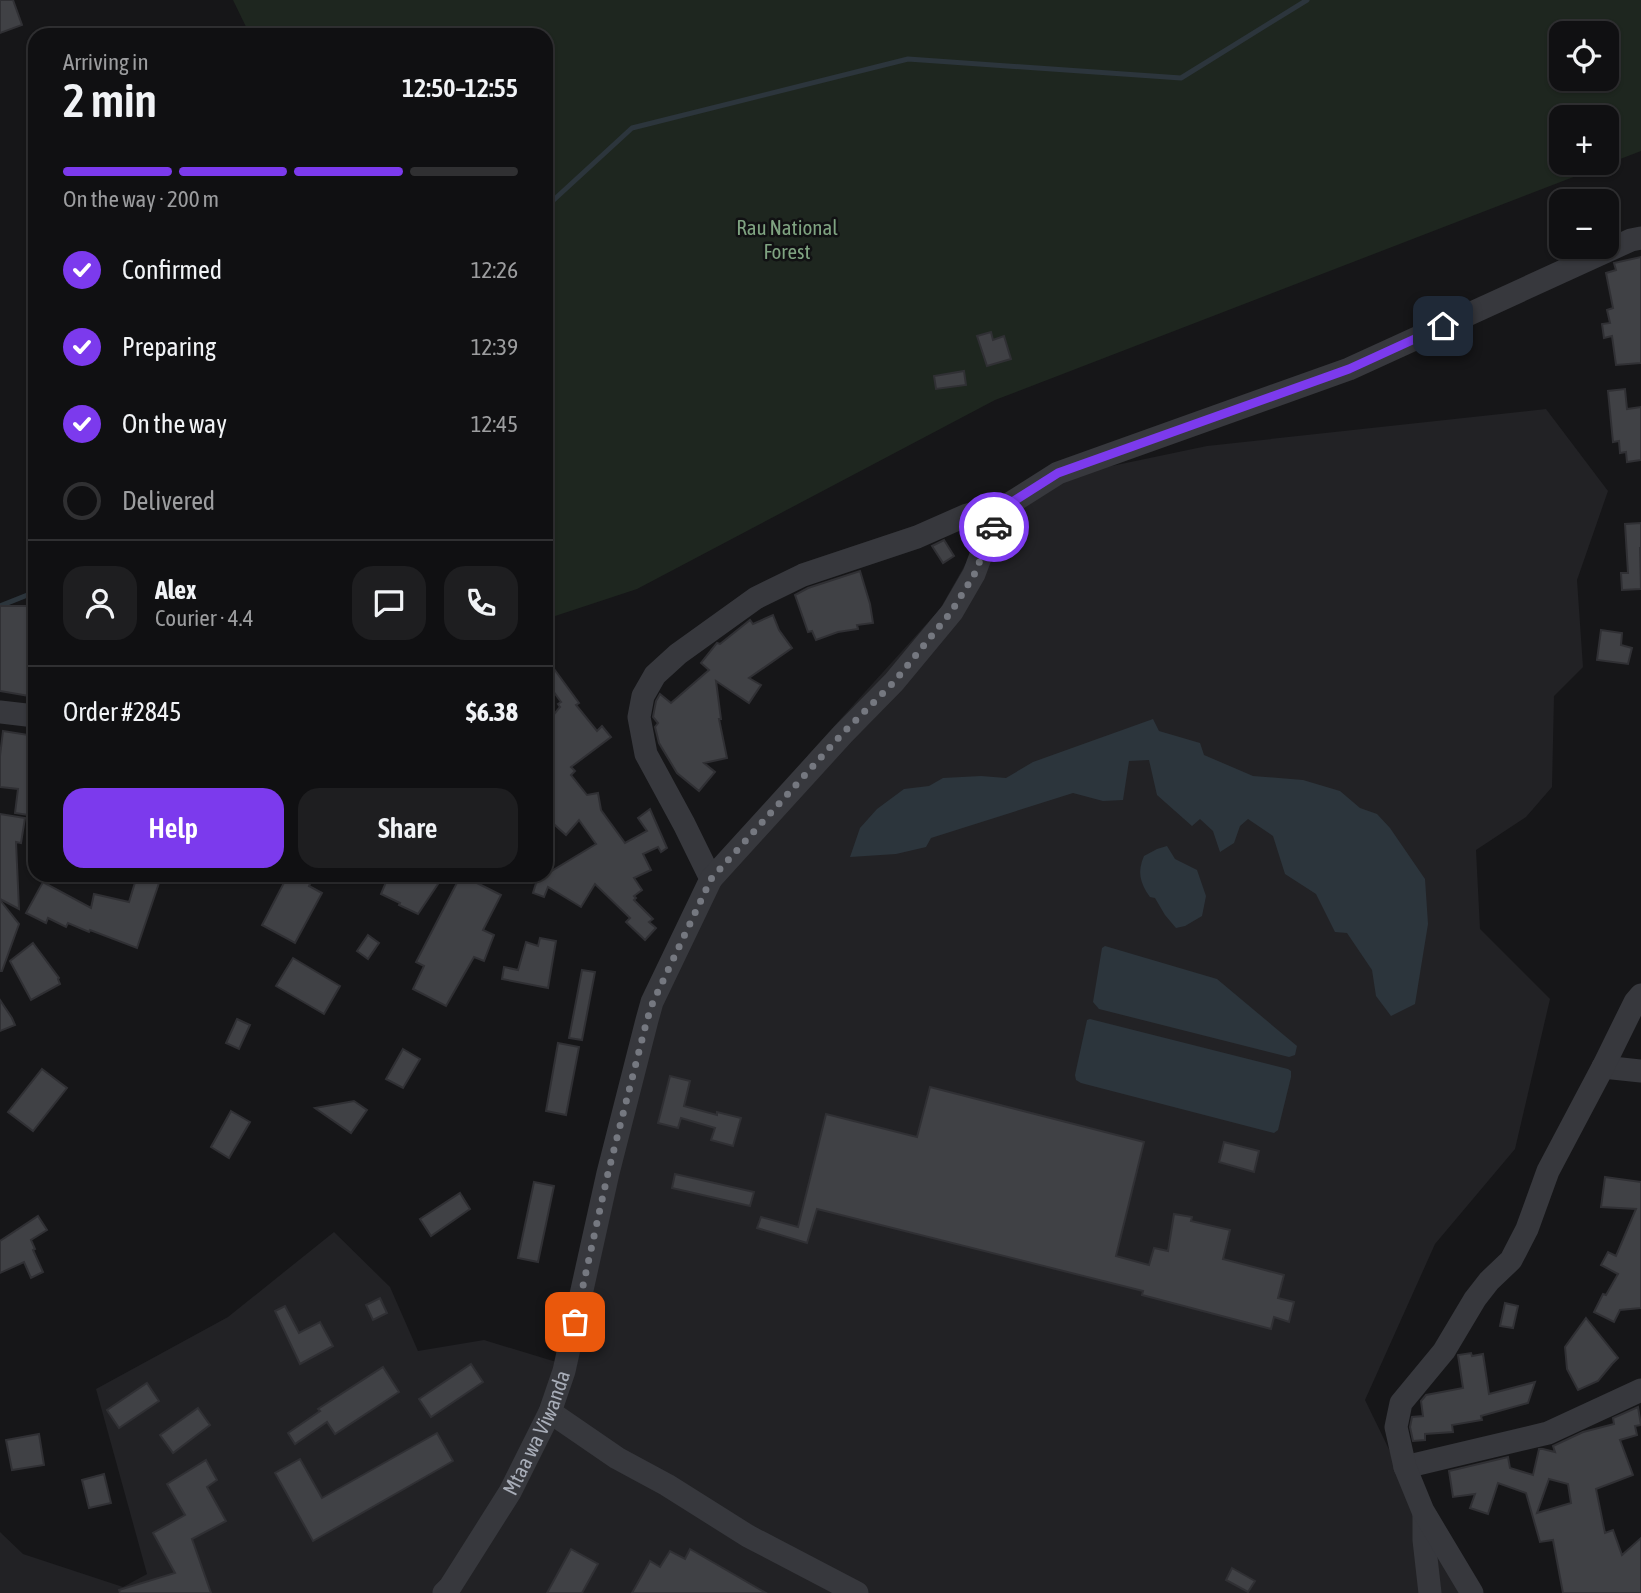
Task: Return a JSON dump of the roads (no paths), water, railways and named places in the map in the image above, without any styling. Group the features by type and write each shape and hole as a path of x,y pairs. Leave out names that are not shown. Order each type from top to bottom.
{"street":[{"path":"711,879 646,754 639,717 643,696 655,675 678,654 756,598 803,575 917,537 967,516 1009,504 1058,473 1349,369 1641,237"},
{"name":"Mtaa wa Viwanda","path":"444,1593 510,1492 550,1412 564,1371 608,1173 653,1002 711,879 842,734 894,682 951,612 974,575 990,531 1009,504"},
{"path":"0,712 28,715"},
{"path":"1472,1593 1423,1511 1405,1467 1396,1427 1401,1403 1444,1351 1475,1299 1511,1260 1527,1229 1548,1171 1641,995"},
{"path":"1603,1067 1641,1071"},
{"path":"1405,1467 1548,1433 1641,1390"},
{"path":"550,1412 617,1458 667,1485 748,1536 857,1593"},
{"path":"1423,1511 1430,1593"}],"waterway":[{"path":"553,201 632,128 908,59 1181,78 1307,0"},
{"path":"0,606 28,595"}],"park label":[{"name":"Rau National Forest","path":"787,240"}]}
